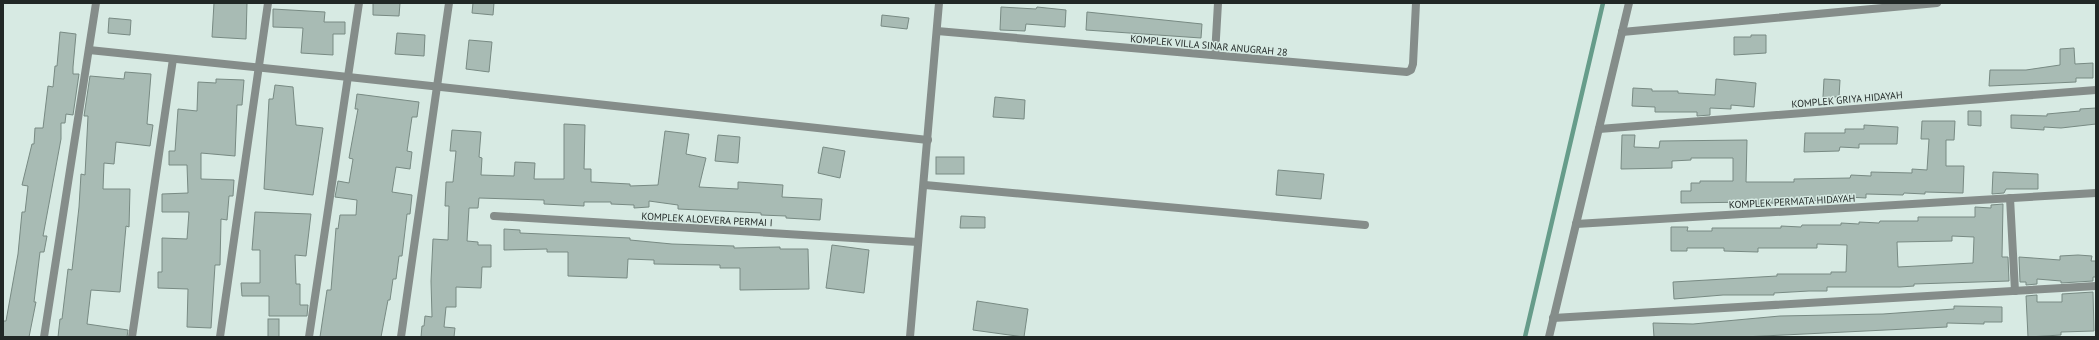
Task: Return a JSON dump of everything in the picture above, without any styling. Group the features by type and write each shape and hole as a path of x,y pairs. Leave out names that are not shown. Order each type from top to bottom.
{"street":[{"path":"44,337 96,3"},
{"path":"220,337 268,3"},
{"path":"309,337 359,3"},
{"path":"401,337 438,88 449,3"},
{"path":"910,337 939,3"},
{"path":"1215,55 1218,3"},
{"name":"KOMPLEK VILLA SINAR ANUGRAH 28","path":"937,31 1407,72 1411,70 1413,64 1416,3"},
{"path":"1549,337 1629,3"},
{"path":"1622,32 1937,3"},
{"path":"89,50 349,76 438,88 928,140"},
{"path":"132,337 173,59"},
{"name":"KOMPLEK GRIYA HIDAYAH","path":"1599,129 2096,90"},
{"path":"924,185 1365,225"},
{"name":"KOMPLEK PERMATA HIDAYAH","path":"1576,224 2096,193"},
{"path":"2010,198 2015,291"},
{"name":"KOMPLEK ALOEVERA PERMAI I","path":"494,216 918,242"},
{"path":"1553,318 2096,286"}],"building":[{"path":"214,3 247,3 246,39 212,37"},
{"path":"373,3 400,3 399,16 373,15"},
{"path":"473,3 494,3 493,15 472,13"},
{"path":"1001,7 1036,9 1037,7 1066,10 1065,27 1026,24 1025,31 1000,30"},
{"path":"273,9 325,12 324,22 345,22 345,34 333,34 333,55 301,53 303,28 273,27"},
{"path":"1087,12 1202,24 1201,38 1086,30"},
{"path":"882,15 909,18 907,29 881,26"},
{"path":"109,18 131,20 130,35 108,33"},
{"path":"60,32 76,34 73,74 79,74 73,115 66,114 65,123 61,123 61,139 43,236 47,236 44,252 40,252 34,302 36,302 29,337 3,337 3,321 6,321 18,254 22,212 25,212 28,186 22,185 32,144 34,144 35,128 43,128 48,86 53,87 55,66 57,66"},
{"path":"397,33 425,35 424,56 395,54"},
{"path":"1751,35 1766,35 1766,53 1734,55 1734,37 1751,37"},
{"path":"469,40 492,42 489,72 466,69"},
{"path":"2074,48 2075,64 2093,63 2093,78 2076,78 2076,82 1989,86 1990,70 2026,70 2060,65 2060,49"},
{"path":"125,72 151,74 147,124 153,125 150,146 116,142 114,164 104,163 103,189 130,189 129,227 126,226 120,292 91,290 87,324 128,330 127,337 58,337 60,319 62,319 68,269 72,270 81,174 85,175 88,116 84,116 90,76 124,79"},
{"path":"216,79 244,80 242,105 237,105 235,156 201,153 201,179 234,180 233,196 229,196 227,220 221,219 220,265 215,265 211,328 187,327 188,289 158,288 158,272 162,272 162,238 187,239 189,212 162,212 162,194 188,193 187,165 169,165 169,151 175,151 178,109 197,111 198,82 216,83"},
{"path":"1716,79 1756,83 1754,107 1731,105 1731,109 1710,108 1710,115 1697,116 1697,112 1655,112 1655,107 1632,106 1633,88 1652,89 1652,91 1678,91 1678,93 1715,95"},
{"path":"1824,79 1840,80 1839,97 1823,97"},
{"path":"275,85 293,87 296,125 323,128 313,195 264,189 269,99 273,99"},
{"path":"357,94 419,102 417,117 412,117 407,151 412,152 410,169 396,167 392,192 412,195 410,214 407,214 402,256 399,256 396,279 393,279 390,300 388,300 381,337 320,337 327,290 331,290 336,228 338,229 340,215 356,215 357,200 335,197 338,181 349,183 353,159 349,158 358,109 355,109"},
{"path":"995,97 1025,100 1024,119 993,117"},
{"path":"2096,108 2096,124 2061,128 2044,127 2044,130 2011,128 2011,115 2047,116 2047,114"},
{"path":"1968,111 1981,111 1981,126 1968,125"},
{"path":"1922,121 1955,121 1954,140 1946,140 1946,166 1964,166 1963,193 1925,192 1925,194 1904,193 1903,195 1866,194 1866,198 1847,197 1847,201 1789,200 1789,204 1770,203 1770,205 1754,204 1754,202 1681,203 1681,191 1691,191 1691,183 1700,183 1700,181 1733,181 1733,158 1691,158 1691,160 1672,161 1672,168 1621,169 1622,135 1635,135 1634,147 1659,148 1660,141 1747,140 1746,182 1794,182 1794,179 1850,178 1851,175 1871,176 1871,172 1912,173 1912,169 1927,170 1929,139 1921,139"},
{"path":"564,124 585,125 584,169 591,169 591,182 630,184 630,186 658,185 665,131 689,134 686,154 706,158 699,187 738,189 738,182 783,185 782,197 822,199 820,220 786,218 786,216 761,215 761,213 678,209 678,205 649,201 649,207 634,208 634,205 611,204 611,202 584,202 584,206 544,204 544,200 479,198 478,208 469,208 467,241 478,242 478,245 491,245 491,267 482,267 481,288 456,287 456,307 446,307 444,327 455,328 454,337 421,337 425,316 432,317 431,281 433,239 448,240 449,206 445,206 446,182 453,182 456,151 450,151 452,130 481,132 479,157 482,158 481,175 514,176 515,162 535,163 534,179 564,179"},
{"path":"1864,125 1898,127 1897,144 1859,144 1859,148 1840,147 1839,151 1804,152 1805,133 1845,133 1845,129 1864,129"},
{"path":"718,135 740,137 738,163 715,161"},
{"path":"823,147 845,151 840,178 818,173"},
{"path":"936,157 964,157 964,174 936,174"},
{"path":"1278,170 1324,174 1321,199 1276,195"},
{"path":"1993,172 2038,174 2038,189 2006,189 2004,193 1992,194"},
{"path":"2003,204 2002,257 2008,257 2009,281 1914,284 1914,286 1900,287 1827,287 1827,291 1774,293 1774,295 1723,295 1674,299 1673,282 1777,276 1777,274 1831,274 1831,272 1846,272 1847,245 1817,244 1817,248 1758,248 1758,252 1724,251 1724,248 1687,248 1687,251 1671,251 1671,227 1688,227 1687,231 1712,231 1712,228 1781,228 1781,226 1801,227 1802,225 1841,225 1841,223 1859,224 1859,222 1879,223 1880,221 1918,221 1918,217 1975,217 1975,207 1991,208 1991,205","holes":["1952,236 1974,237 1973,263 1898,267 1897,242 1952,241"]},
{"path":"255,212 311,214 306,256 295,255 296,284 300,284 300,305 308,305 307,316 269,316 269,296 242,296 241,283 260,283 260,250 252,250"},
{"path":"961,216 985,217 985,228 960,228"},
{"path":"504,229 520,230 520,233 630,238 630,240 672,244 734,246 734,248 780,247 780,249 808,249 809,289 740,290 740,268 720,268 720,265 654,264 654,260 628,259 627,278 568,276 568,252 547,252 547,249 504,250"},
{"path":"832,245 869,250 864,293 826,288"},
{"path":"2060,256 2092,256 2091,261 2096,261 2096,277 2093,277 2093,281 2061,283 2061,281 2037,279 2037,284 2026,285 2026,282 2020,282 2019,257 2060,260"},
{"path":"2093,292 2094,331 2061,332 2061,335 2028,337 2026,296 2037,295 2037,302 2062,302 2062,294"},
{"path":"977,301 1028,309 1024,337 973,330"},
{"path":"1954,306 2002,307 2002,322 1984,322 1984,324 1947,323 1947,327 1743,337 1654,337 1653,323 1693,324 1780,316 1883,314 1954,309"},
{"path":"268,319 279,319 279,337 268,337"}],"waterway":[{"path":"1525,337 1603,3"}]}
